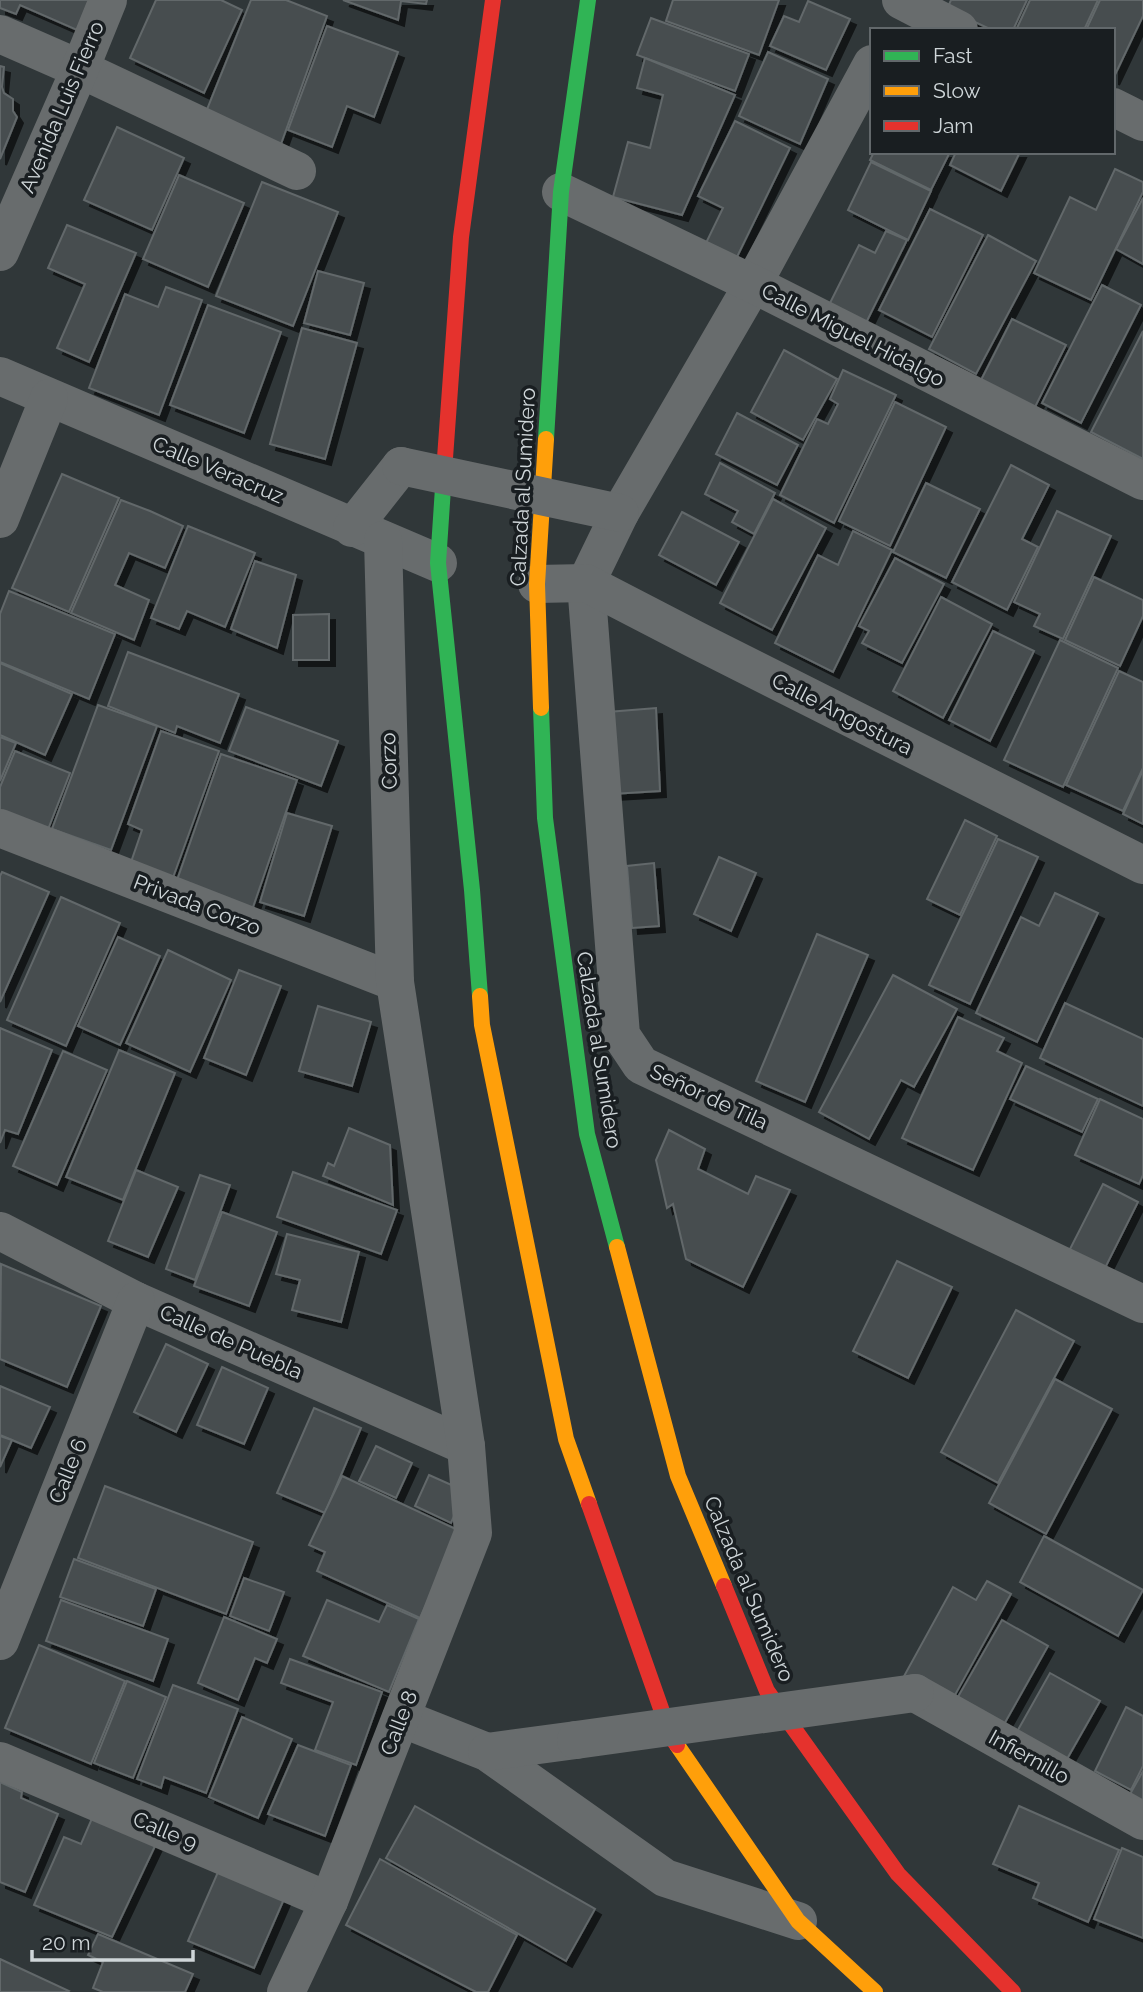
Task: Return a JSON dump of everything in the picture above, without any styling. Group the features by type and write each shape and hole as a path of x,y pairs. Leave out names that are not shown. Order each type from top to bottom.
{"main road":[{"path":"493,0 461,237 438,563 472,890 482,1025 566,1438 671,1737 798,1921 875,1992"},
{"name":"Calzada al Sumidero","path":"588,0 561,192 537,584 545,818 587,1134 678,1476 767,1690 898,1874 1013,1992"}],"street":[{"name":"Avenida Luis Fierro","path":"0,252 108,0"},
{"path":"900,8 955,28"},
{"path":"0,34 297,171"},
{"path":"586,583 620,513 753,284 870,68"},
{"path":"1115,108 1143,122"},
{"name":"Calle Miguel Hidalgo","path":"561,192 753,284 1143,481"},
{"name":"Calle Veracruz","path":"0,376 438,563"},
{"path":"0,519 49,398"},
{"path":"368,534 401,466 620,513"},
{"name":"Corzo","path":"368,534 395,982 466,1446"},
{"name":"Calle Angostura","path":"537,584 586,583 1143,865"},
{"name":"Señor de Tila","path":"586,583 621,1035 641,1065 1143,1304"},
{"name":"Privada Corzo","path":"0,828 395,982"},
{"name":"Calle de Puebla","path":"0,1231 136,1301 466,1446"},
{"name":"Calle 6","path":"0,1641 136,1301"},
{"name":"Calle 8","path":"286,1992 329,1901 473,1533 466,1446"},
{"name":"Infiernillo","path":"487,1752 915,1693 1143,1821"},
{"path":"401,1718 487,1752 665,1878 798,1921"},
{"name":"Calle 9","path":"0,1761 329,1901"}],"building":[{"path":"0,0 89,0 77,30 20,5 16,14 0,8"},
{"path":"156,0 221,0 242,10 204,93 130,58"},
{"path":"251,0 286,0 327,16 281,144 206,112"},
{"path":"343,0 427,0 426,4 401,1 398,20"},
{"path":"673,0 779,0 759,55 666,21"},
{"path":"951,0 1027,0 1014,28 988,28 947,9"},
{"path":"1030,0 1098,0 1085,28 1017,28"},
{"path":"1100,0 1143,0 1143,16 1115,75 1115,28 1087,28"},
{"path":"808,1 850,19 826,70 770,46 784,16 799,22"},
{"path":"651,18 749,54 735,91 637,55"},
{"path":"327,26 398,52 374,117 347,106 332,147 288,130"},
{"path":"768,52 828,79 800,144 739,116"},
{"path":"645,58 735,95 682,215 613,197 628,142 650,148 663,95 637,88"},
{"path":"0,66 4,67 4,93 13,99 13,111 17,117 0,159"},
{"path":"735,121 790,148 735,261 705,245 723,208 698,196"},
{"path":"117,127 184,158 152,230 84,200"},
{"path":"873,154 949,154 931,190 870,160"},
{"path":"955,154 1019,154 1001,191 950,165"},
{"path":"871,162 931,191 908,240 848,210"},
{"path":"1115,169 1143,182 1143,192 1091,300 1034,273 1070,197 1096,210"},
{"path":"179,175 244,203 208,287 143,259"},
{"path":"262,182 338,212 293,326 216,296"},
{"path":"1143,198 1143,264 1116,249"},
{"path":"930,209 983,235 932,337 879,310"},
{"path":"67,225 136,253 89,362 57,348 85,284 48,268"},
{"path":"886,231 907,240 864,327 827,309 859,245 875,253"},
{"path":"988,235 1036,261 976,374 929,349"},
{"path":"318,271 364,283 350,335 304,323"},
{"path":"1102,285 1141,305 1081,423 1042,403"},
{"path":"166,287 202,300 159,415 89,388 125,294 158,307"},
{"path":"208,305 281,332 244,433 170,405"},
{"path":"1012,319 1066,345 1034,409 980,382"},
{"path":"302,328 357,343 325,459 270,444"},
{"path":"1143,331 1143,459 1091,432"},
{"path":"784,350 837,379 803,440 751,412"},
{"path":"843,370 896,395 834,523 780,495 817,419 828,424 838,404 830,399"},
{"path":"895,402 946,427 890,546 839,521"},
{"path":"737,413 798,445 777,485 716,454"},
{"path":"720,463 775,493 754,534 732,522 738,511 705,494"},
{"path":"1011,465 1049,485 1022,539 1038,547 1007,610 952,582"},
{"path":"62,474 119,498 69,612 12,588"},
{"path":"926,483 980,509 946,578 893,552"},
{"path":"773,499 826,528 772,630 720,603"},
{"path":"121,500 183,526 165,568 129,553 115,585 149,600 134,640 71,613"},
{"path":"1057,511 1111,536 1063,639 1034,626 1040,614 1014,602"},
{"path":"682,512 739,542 716,585 659,555"},
{"path":"188,526 255,553 225,627 187,611 179,629 151,618"},
{"path":"853,531 892,550 833,672 775,643 818,555 838,565"},
{"path":"895,558 944,584 902,663 862,643 869,631 859,626"},
{"path":"255,561 296,575 277,648 231,629"},
{"path":"1094,577 1143,600 1143,616 1120,666 1065,640"},
{"path":"9,591 115,634 89,699 0,662 0,614"},
{"path":"941,597 992,624 943,718 893,691"},
{"path":"329,614 329,660 293,660 293,615"},
{"path":"993,631 1034,651 990,741 949,720"},
{"path":"1060,640 1118,668 1063,787 1004,760"},
{"path":"128,652 239,694 220,743 177,726 175,733 108,706"},
{"path":"0,663 72,694 45,755 0,735"},
{"path":"1119,671 1143,682 1143,768 1123,811 1066,785"},
{"path":"98,705 157,726 111,850 52,829"},
{"path":"246,707 338,741 321,786 229,751"},
{"path":"656,708 660,791 612,794 608,712"},
{"path":"161,731 219,751 171,883 129,868 142,830 128,824"},
{"path":"0,737 16,743 0,781"},
{"path":"15,751 70,773 47,832 0,813 0,787"},
{"path":"221,754 297,780 251,913 175,886"},
{"path":"1143,770 1143,824 1123,814"},
{"path":"287,813 332,826 304,916 260,902"},
{"path":"965,820 997,836 960,915 927,899"},
{"path":"998,839 1038,857 970,1004 929,985"},
{"path":"719,857 756,873 731,931 694,914"},
{"path":"654,863 659,926 632,928 627,866"},
{"path":"2,872 49,892 0,1002 0,876"},
{"path":"1055,893 1098,913 1037,1042 976,1013 1021,917 1039,926"},
{"path":"61,897 120,923 66,1046 7,1020"},
{"path":"817,934 868,955 805,1102 756,1081"},
{"path":"118,937 160,956 120,1045 78,1026"},
{"path":"168,950 231,980 190,1072 126,1043"},
{"path":"239,970 281,986 246,1075 204,1058"},
{"path":"893,975 957,1009 914,1087 901,1080 869,1139 819,1112"},
{"path":"1065,1003 1143,1039 1143,1106 1040,1058"},
{"path":"318,1006 371,1022 352,1086 299,1071"},
{"path":"958,1017 1004,1038 997,1051 1022,1063 973,1170 902,1138"},
{"path":"0,1028 52,1050 18,1134 5,1130 0,1143"},
{"path":"119,1050 175,1073 123,1200 66,1177"},
{"path":"63,1051 107,1070 57,1185 13,1166"},
{"path":"1026,1066 1098,1099 1082,1132 1010,1099"},
{"path":"1100,1099 1143,1119 1143,1175 1139,1184 1075,1155"},
{"path":"349,1128 390,1145 393,1205 323,1176 328,1163 334,1166"},
{"path":"669,1130 705,1149 698,1169 748,1194 756,1176 790,1190 743,1287 686,1259 673,1204 667,1208 656,1160"},
{"path":"136,1170 178,1187 148,1257 108,1241"},
{"path":"293,1172 397,1210 381,1254 277,1217"},
{"path":"200,1175 230,1185 195,1280 166,1269"},
{"path":"1103,1184 1138,1202 1105,1268 1069,1251"},
{"path":"222,1212 277,1232 249,1306 194,1286"},
{"path":"287,1234 359,1252 341,1322 292,1310 300,1280 276,1274"},
{"path":"897,1261 952,1287 908,1378 853,1351"},
{"path":"1,1264 101,1306 67,1387 0,1359"},
{"path":"1016,1310 1074,1341 998,1483 941,1452"},
{"path":"166,1344 208,1364 176,1432 134,1412"},
{"path":"222,1367 268,1388 244,1444 197,1425"},
{"path":"1055,1379 1112,1409 1046,1534 989,1503"},
{"path":"0,1386 50,1407 31,1448 0,1435"},
{"path":"314,1408 361,1428 325,1513 277,1493"},
{"path":"0,1436 12,1440 0,1467"},
{"path":"376,1446 412,1463 396,1498 359,1481"},
{"path":"429,1475 465,1491 451,1523 415,1506"},
{"path":"342,1476 460,1531 420,1618 317,1571 325,1552 309,1545"},
{"path":"105,1486 253,1542 226,1614 78,1558"},
{"path":"1044,1536 1143,1590 1118,1636 1020,1582"},
{"path":"74,1559 156,1589 143,1626 60,1597"},
{"path":"244,1578 284,1592 269,1631 230,1616"},
{"path":"987,1581 1011,1594 950,1704 903,1678 953,1587 976,1600"},
{"path":"61,1600 168,1639 153,1681 46,1641"},
{"path":"327,1600 379,1622 387,1605 419,1619 389,1692 303,1656"},
{"path":"224,1617 277,1639 267,1663 255,1658 238,1700 198,1683"},
{"path":"1002,1620 1048,1646 1002,1728 955,1702"},
{"path":"39,1645 125,1681 91,1764 5,1728"},
{"path":"290,1659 382,1692 356,1765 315,1750 333,1702 281,1683"},
{"path":"1050,1673 1100,1701 1063,1766 1014,1737"},
{"path":"127,1681 166,1697 133,1778 94,1763"},
{"path":"173,1685 238,1709 206,1793 164,1777 161,1788 137,1779"},
{"path":"1126,1707 1143,1716 1143,1766 1131,1790 1095,1771"},
{"path":"242,1717 292,1739 258,1818 209,1797"},
{"path":"298,1745 351,1765 325,1836 268,1814"},
{"path":"1143,1771 1143,1804 1129,1796"},
{"path":"0,1782 22,1792 21,1798 58,1814 25,1892 0,1882"},
{"path":"415,1806 595,1909 566,1961 386,1858"},
{"path":"1019,1806 1119,1850 1088,1922 1033,1898 1039,1883 993,1864"},
{"path":"93,1816 156,1844 112,1937 34,1905 64,1837 81,1844"},
{"path":"1122,1848 1143,1857 1143,1938 1094,1919"},
{"path":"380,1859 517,1935 488,1992 476,1992 346,1925"},
{"path":"218,1872 284,1899 254,1968 188,1941"},
{"path":"98,1934 193,1974 185,1992 103,1992 93,1988 103,1962 88,1955"},
{"path":"0,1959 69,1991 0,1992"}],"traffic: fast":[{"path":"546,439 561,192 588,0"},
{"path":"445,458 438,563 472,890 480,996"},
{"path":"541,708 545,818 587,1134 617,1247"}],"traffic: slow":[{"path":"541,708 537,584 546,439"},
{"path":"480,996 482,1025 566,1439 589,1504"},
{"path":"617,1247 678,1476 724,1586"},
{"path":"677,1745 798,1921 875,1992"}],"traffic: jam":[{"path":"445,458 461,237 493,0"},
{"path":"589,1504 671,1737 677,1745"},
{"path":"724,1586 767,1691 898,1874 1013,1992"}]}
